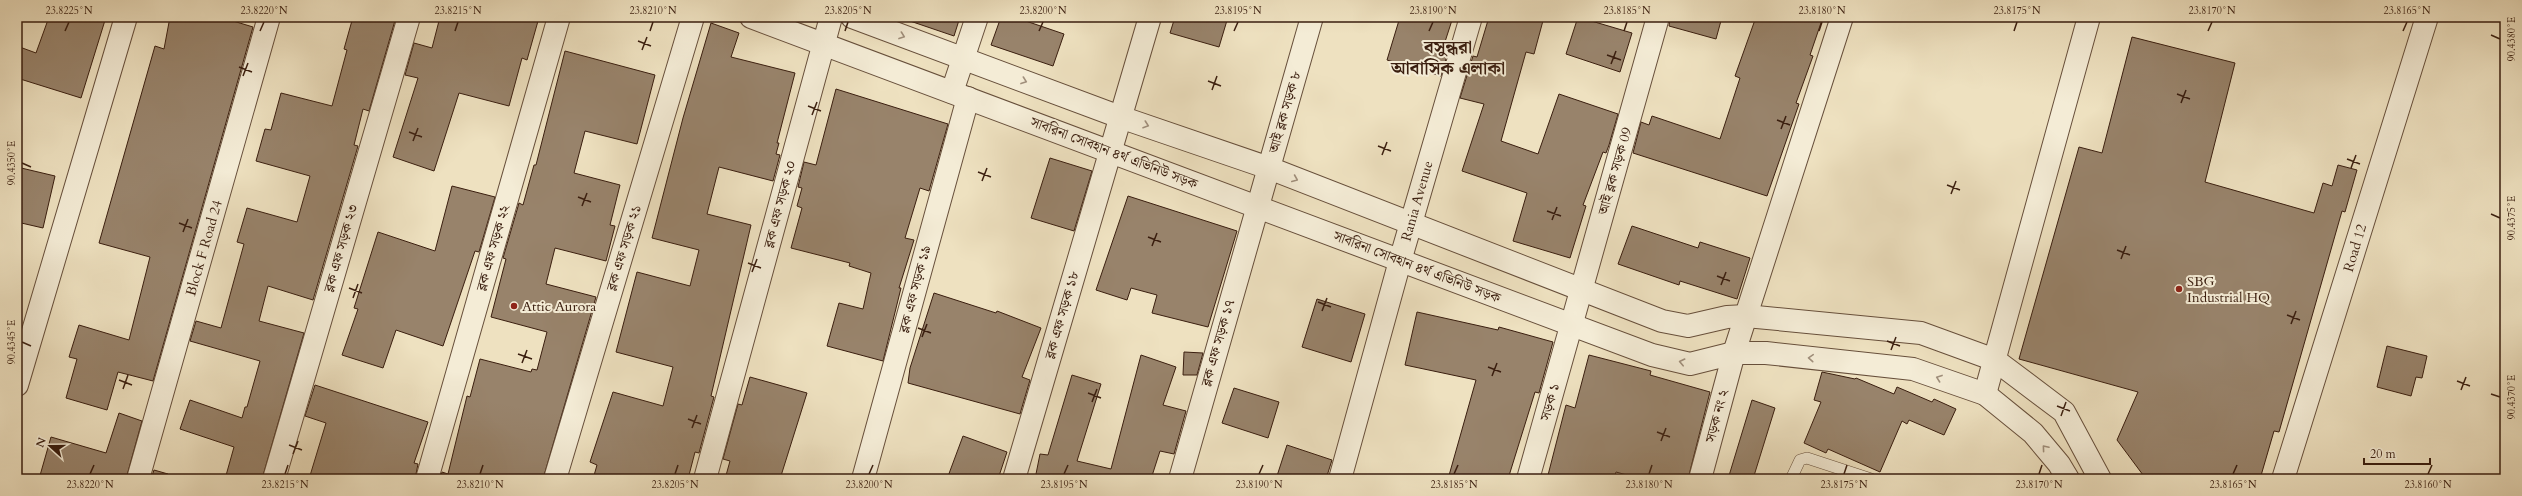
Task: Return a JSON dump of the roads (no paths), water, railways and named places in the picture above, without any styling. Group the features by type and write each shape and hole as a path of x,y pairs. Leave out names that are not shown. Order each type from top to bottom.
{"street":[{"path":"17,349 116,17"},
{"path":"17,385 126,17"},
{"name":"Block F Road 24","path":"138,479 269,17"},
{"name":"ব্লক এফ সড়ক ২৩","path":"274,479 409,17"},
{"name":"ব্লক এফ সড়ক ২২","path":"428,479 559,17"},
{"name":"ব্লক এফ সড়ক ২১","path":"555,479 693,17"},
{"name":"সাবরিনা সোবহান ৪র্থ এভিনিউ সড়ক","path":"751,17 1652,355 1690,364 1734,354 1766,353 1913,369 1985,394 2033,434 2059,464 2068,479"},
{"name":"ব্লক এফ সড়ক ২০","path":"705,479 831,17"},
{"path":"852,17 1120,116 1269,168 1662,321 1688,326 1727,317 1746,316 1921,333 1995,360 2064,412 2100,479"},
{"name":"ব্লক এফ সড়ক ১৯","path":"863,479 960,95 963,58 976,17"},
{"name":"ব্লক এফ সড়ক ১৮","path":"1014,479 1150,17"},
{"name":"আই ব্লক সড়ক ৮","path":"1256,207 1269,168 1312,17"},
{"name":"Rania Avenue","path":"1340,479 1410,224 1471,17"},
{"name":"আই ব্লক সড়ক 09","path":"1572,326 1658,17"},
{"name":"সড়ক নং ২","path":"1700,479 1734,354 1842,17"},
{"path":"1985,394 2089,17"},
{"name":"Road 12","path":"2282,479 2427,17"},
{"name":"ব্লক এফ সড়ক ১৭","path":"1180,479 1256,207"},
{"name":"সড়ক ১","path":"1528,479 1572,326"}],"lane":[{"path":"1791,479 1800,460 1807,458 1871,479"}],"place":[{"name":"SBG Industrial HQ","path":"2179,289"},
{"name":"Attic Aurora","path":"514,306"}],"district":[{"name":"বসুন্ধরা আবাসিক এলাকা","path":"1448,57"}]}
